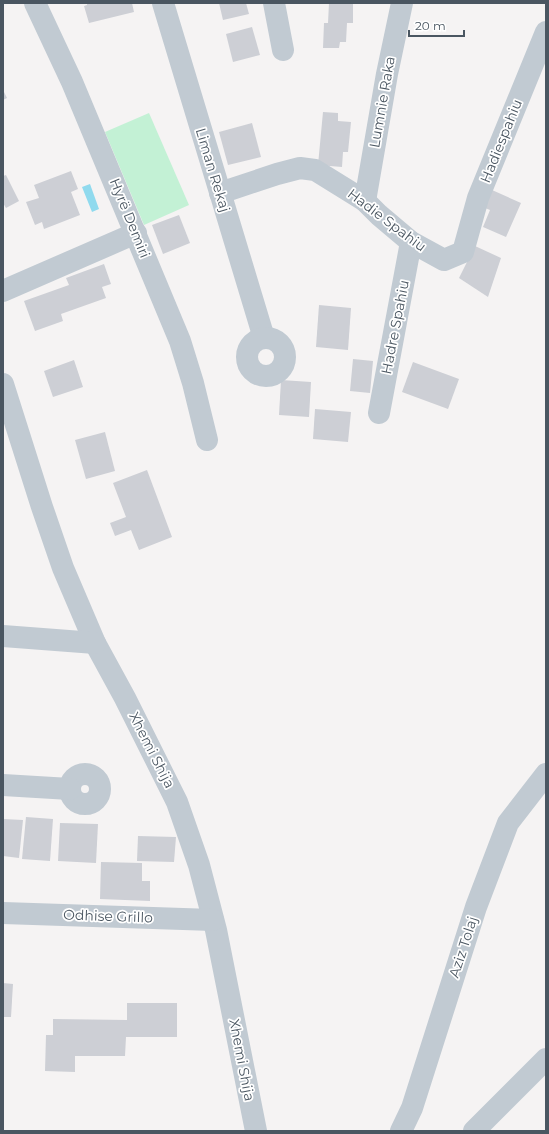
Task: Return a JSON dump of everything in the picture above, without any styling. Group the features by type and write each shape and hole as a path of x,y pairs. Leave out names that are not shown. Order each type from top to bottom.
{"street":[{"name":"Hyrë Demiri","path":"35,3 72,82 180,341 193,383 207,440"},
{"name":"Liman Rekaj","path":"163,3 264,338"},
{"path":"274,3 283,50"},
{"name":"Lumnie Raka","path":"365,201 386,74 402,3"},
{"name":"Hadiespahiu","path":"463,252 478,198 546,32"},
{"name":"Hadie Spahiu","path":"220,193 300,168 315,170 365,201 380,216 411,242 444,260 463,252"},
{"path":"3,291 136,233"},
{"name":"Hadre Spahiu","path":"379,413 411,242"},
{"name":"Xhemi Shija","path":"3,384 63,568 95,643 125,698 177,802 199,865 213,920 256,1131"},
{"path":"3,636 95,643"},
{"name":"Aziz Tolaj","path":"401,1131 412,1108 476,908 508,823 546,774"},
{"path":"3,785 70,789"},
{"name":"Odhise Grillo","path":"3,913 213,920"},
{"path":"474,1131 546,1059"}],"green space":[{"path":"149,113 189,205 144,225 105,132"}],"water":[{"path":"90,184 99,209 92,212 82,187"}],"building":[{"path":"87,3 132,3 134,12 89,23 84,6 87,5"},
{"path":"219,3 246,3 249,14 223,20"},
{"path":"329,3 353,3 353,23 347,23 346,42 340,42 339,48 323,48 324,23 328,23"},
{"path":"252,27 260,55 233,62 226,34"},
{"path":"3,90 7,98 3,100"},
{"path":"323,112 338,113 338,121 351,122 348,152 343,152 342,167 318,165"},
{"path":"252,123 261,157 228,165 219,132"},
{"path":"71,171 78,189 71,192 80,215 44,229 42,222 35,225 26,202 39,198 34,185"},
{"path":"6,175 19,201 6,208 3,203 3,176"},
{"path":"492,190 521,203 506,237 483,227 490,210 485,208"},
{"path":"179,215 190,243 163,254 152,225"},
{"path":"475,246 501,258 488,297 459,278"},
{"path":"104,264 111,284 102,287 106,298 61,314 63,321 35,331 24,301 69,285 66,278"},
{"path":"319,305 351,308 348,350 316,347"},
{"path":"353,359 373,361 370,393 350,391"},
{"path":"74,360 83,387 53,397 44,371"},
{"path":"413,362 459,379 448,409 402,392"},
{"path":"281,380 311,382 309,417 279,415"},
{"path":"315,409 351,412 348,442 313,439"},
{"path":"105,432 115,471 86,479 75,440"},
{"path":"147,470 172,537 139,550 131,530 115,536 110,523 126,517 113,483"},
{"path":"26,817 53,819 50,861 22,859"},
{"path":"3,819 23,820 19,858 3,856"},
{"path":"60,823 98,824 96,863 58,861"},
{"path":"138,836 176,837 174,862 137,861"},
{"path":"101,862 142,863 142,881 150,881 150,901 100,899"},
{"path":"3,983 13,984 11,1017 3,1017"},
{"path":"127,1003 177,1003 177,1037 126,1037 125,1056 75,1056 75,1072 45,1071 46,1035 53,1035 53,1019 127,1020"}]}
